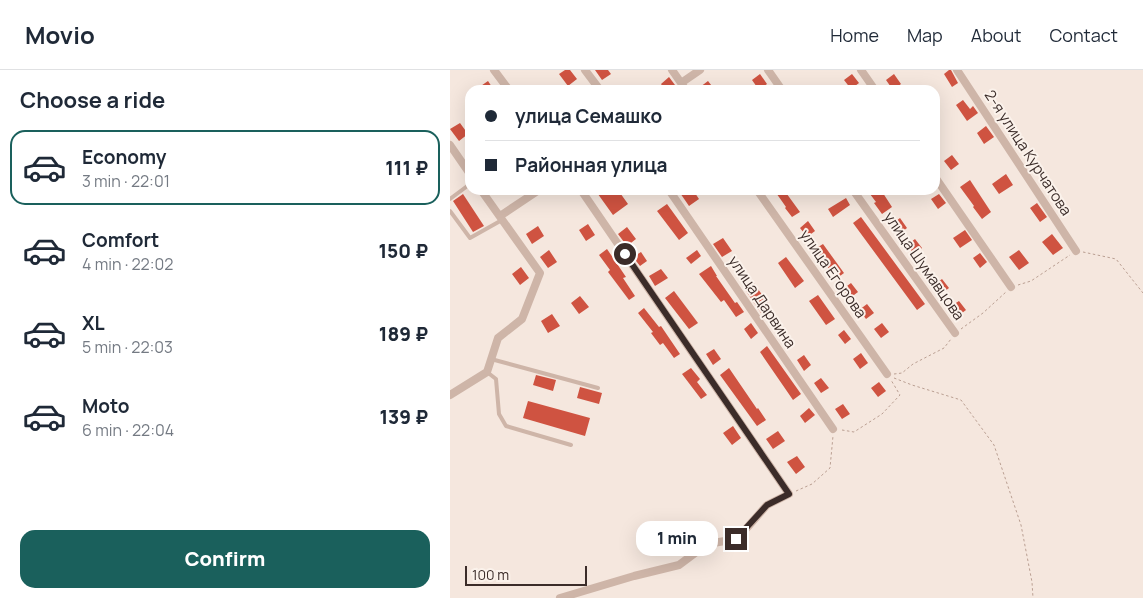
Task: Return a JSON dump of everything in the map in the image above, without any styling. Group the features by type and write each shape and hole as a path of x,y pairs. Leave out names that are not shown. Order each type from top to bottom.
{"street":[{"path":"494,70 505,85"},
{"path":"586,70 596,85"},
{"path":"672,70 681,83 700,70"},
{"path":"768,70 778,85"},
{"path":"861,70 872,85"},
{"name":"2-я улица Курчатова","path":"957,70 1076,251"},
{"path":"450,145 465,167"},
{"path":"940,184 1011,287"},
{"path":"450,395 487,372 498,338 522,319 540,274 485,195"},
{"path":"501,218 532,195"},
{"path":"560,598 679,565 707,544 736,539 767,505 789,494 584,195"},
{"name":"улица Дарвина","path":"672,195 833,429"},
{"name":"улица Егорова","path":"761,195 887,374"},
{"name":"улица Шумавцова","path":"857,195 955,333"}],"lane":[{"path":"450,199 465,188"},
{"path":"450,210 470,238 501,218"},
{"path":"491,359 598,388"},
{"path":"487,372 496,379 499,414 506,426 571,446"}],"path":[{"path":"887,374 902,373 913,364 944,348 955,333 983,312 1011,287 1031,281 1076,251 1116,259 1143,294"},
{"path":"789,494 812,484 830,468 833,429 854,432 882,414 900,395 887,374"},
{"path":"887,374 912,385 961,400 994,445 1021,525 1032,582 1033,598"}],"building":[{"path":"565,70 570,70 577,79 567,85 559,74"},
{"path":"595,70 608,70 611,74 602,80"},
{"path":"951,70 958,83 952,87 944,74"},
{"path":"760,74 767,84 756,85 752,80"},
{"path":"852,74 859,83 848,85 844,80"},
{"path":"894,74 901,84 890,85 886,80"},
{"path":"669,77 675,85 662,85"},
{"path":"488,81 491,85 482,85"},
{"path":"708,81 711,85 703,85"},
{"path":"963,100 970,109 973,106 978,113 967,121 956,105"},
{"path":"460,123 465,130 465,136 459,141 450,129"},
{"path":"986,126 994,137 984,144 977,133"},
{"path":"952,155 959,164 951,170 944,161"},
{"path":"1006,174 1013,185 999,194 992,184"},
{"path":"970,180 991,212 982,219 960,187"},
{"path":"463,194 484,226 473,232 453,201"},
{"path":"599,195 622,195 628,204 613,215"},
{"path":"681,195 696,195 699,199 689,206"},
{"path":"778,195 788,195 800,212 792,217"},
{"path":"871,195 884,195 892,207 882,214 874,203 876,202"},
{"path":"940,195 946,203 938,209 931,199"},
{"path":"846,198 850,205 833,217 828,209"},
{"path":"1037,203 1047,217 1040,222 1030,208"},
{"path":"667,204 688,233 679,240 657,211"},
{"path":"861,217 925,304 917,310 853,223"},
{"path":"900,218 907,228 899,234 892,224"},
{"path":"808,221 815,231 807,237 800,228"},
{"path":"588,224 595,235 586,241 579,230"},
{"path":"538,226 544,236 532,244 526,234"},
{"path":"627,227 636,239 627,246 618,234"},
{"path":"965,230 972,240 960,248 953,238"},
{"path":"1052,234 1063,248 1053,255 1042,242"},
{"path":"723,238 732,251 722,257 713,244"},
{"path":"915,239 922,248 914,254 907,245"},
{"path":"823,244 844,273 836,279 815,249"},
{"path":"607,249 626,277 623,278 635,296 629,300 608,272 610,270 599,255"},
{"path":"549,250 557,262 548,268 540,257"},
{"path":"697,250 701,256 691,264 686,258"},
{"path":"1019,250 1029,263 1019,270 1009,257"},
{"path":"641,252 647,261 640,266 633,257"},
{"path":"980,253 987,262 980,268 973,258"},
{"path":"786,257 804,281 795,288 778,263"},
{"path":"711,266 735,303 737,302 744,312 736,317 724,300 721,302 699,274"},
{"path":"521,267 529,278 520,285 512,274"},
{"path":"661,269 668,278 655,286 649,276"},
{"path":"942,279 949,288 941,294 934,285"},
{"path":"753,282 770,306 761,313 744,288"},
{"path":"851,283 858,292 850,298 843,289"},
{"path":"674,291 698,323 689,329 665,298"},
{"path":"818,295 835,319 826,325 809,301"},
{"path":"580,296 589,307 579,314 571,303"},
{"path":"959,301 966,310 958,316 951,306"},
{"path":"867,304 874,313 866,319 859,310"},
{"path":"644,308 659,327 661,326 680,354 674,358 663,343 660,345 651,333 653,332 638,313"},
{"path":"552,314 560,326 548,333 541,321"},
{"path":"751,323 758,333 751,339 744,329"},
{"path":"882,323 889,332 881,338 874,329"},
{"path":"844,330 851,339 845,344 838,335"},
{"path":"767,346 801,394 793,400 760,352"},
{"path":"714,349 721,359 713,365 706,354"},
{"path":"861,353 868,363 860,369 853,359"},
{"path":"804,355 811,365 804,371 797,360"},
{"path":"691,368 700,379 697,382 707,395 701,399 682,374"},
{"path":"729,368 766,420 757,426 720,375"},
{"path":"536,375 556,380 553,391 533,385"},
{"path":"821,378 829,388 821,393 814,383"},
{"path":"879,382 886,391 878,397 871,388"},
{"path":"580,387 602,393 599,404 577,398"},
{"path":"528,401 590,418 585,436 523,418"},
{"path":"843,404 850,414 842,419 835,409"},
{"path":"809,408 815,415 805,423 800,416"},
{"path":"733,426 741,438 732,445 723,433"},
{"path":"778,431 785,441 773,449 766,439"},
{"path":"797,456 805,467 796,474 787,462"}],"route":[{"path":"625,254 789,494 767,505 736,539"}]}
